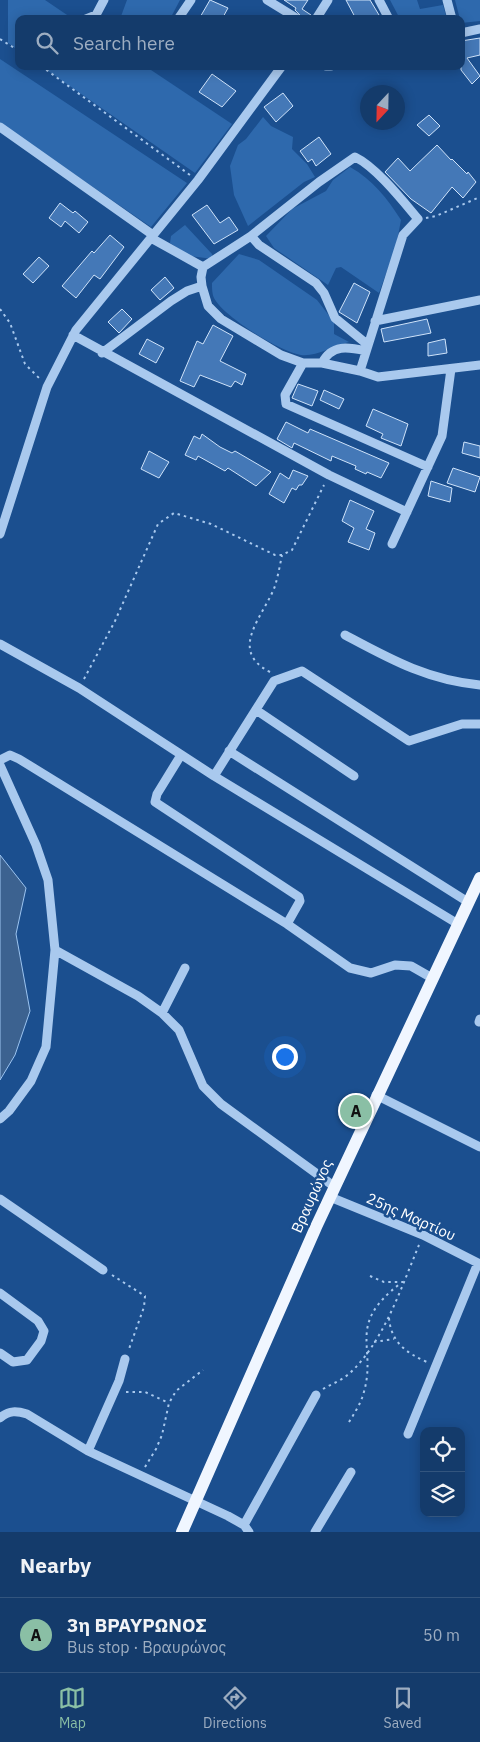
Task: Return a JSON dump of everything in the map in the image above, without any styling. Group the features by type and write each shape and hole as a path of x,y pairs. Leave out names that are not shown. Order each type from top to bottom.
{"main road":[{"name":"Βραυρώνος","path":"182,1532 197,1502 376,1095 479,881"}],"street":[{"path":"96,15 104,0"},
{"path":"181,15 191,0"},
{"path":"267,0 291,15"},
{"path":"319,15 328,0"},
{"path":"379,0 387,15"},
{"path":"447,0 451,15"},
{"path":"465,33 480,29"},
{"path":"0,534 47,387 73,335 198,180 279,70"},
{"path":"0,127 152,236 203,267"},
{"path":"360,371 403,235 418,219 384,181 355,157 251,236 203,267 202,286 208,306 221,319 281,355 303,363 322,363 378,377 480,366"},
{"path":"251,236 260,245 316,283 324,293 335,318 367,348"},
{"path":"102,353 171,301 188,291 202,286"},
{"path":"374,322 480,300"},
{"path":"73,335 102,353 329,475 407,512"},
{"path":"322,363 331,351 339,348 367,348"},
{"path":"303,363 285,395 286,404 428,467"},
{"path":"392,544 442,436 452,369"},
{"path":"345,635 406,668 443,680 480,685"},
{"path":"0,644 79,688 180,755 458,924"},
{"path":"214,776 274,681 302,671 409,741 462,724 480,724"},
{"path":"256,710 354,776"},
{"path":"229,751 468,902"},
{"path":"180,755 157,794 155,802 299,897 300,901 286,924"},
{"path":"0,760 10,756 19,758 286,924 350,968 371,973 395,966 410,966 432,978"},
{"path":"0,765 36,844 48,880 55,950 46,1047 31,1081 9,1112 0,1119"},
{"name":"25ης Μαρτίου","path":"55,950 138,996 162,1013 180,1030 203,1086 220,1104 332,1192 479,1263"},
{"path":"162,1013 185,968"},
{"path":"376,1095 480,1147"},
{"path":"0,1200 103,1270"},
{"path":"408,1434 479,1263"},
{"path":"0,1293 38,1320 44,1331 41,1341 26,1360 14,1362 0,1354"},
{"path":"88,1451 126,1359"},
{"path":"0,1418 8,1412 18,1411 28,1414 88,1451 197,1502 247,1529 316,1395"},
{"path":"315,1532 351,1472"}],"path":[{"path":"0,39 15,49"},
{"path":"47,70 198,180"},
{"path":"418,219 436,216 480,197"},
{"path":"0,309 10,322 25,364 47,387"},
{"path":"79,688 115,621 158,524 174,513 187,515 241,538 266,552 282,555 292,550 329,475"},
{"path":"281,678 256,664 251,655 249,645 256,624 274,586 282,555"},
{"path":"316,1395 349,1374 366,1353 389,1318 423,1235"},
{"path":"103,1270 145,1296 144,1307 126,1359"},
{"path":"370,1276 384,1282 403,1282"},
{"path":"349,1422 362,1398 366,1331 370,1318 387,1294 403,1282"},
{"path":"389,1318 390,1332 394,1339 407,1352 436,1366"},
{"path":"373,1342 394,1339"},
{"path":"140,1475 162,1435 169,1403 176,1391 203,1370"},
{"path":"112,1396 126,1392 145,1392 169,1403"}],"shaded area":[{"path":"8,0 45,0 67,15 15,15 15,48 8,43"},
{"path":"127,0 180,0 172,15 121,15"},
{"path":"390,0 417,0 420,9 443,5 446,15 398,15"},
{"path":"455,0 480,0 480,21 465,23 465,15 459,15"},
{"path":"0,59 187,183 151,227 0,123"},
{"path":"47,70 151,70 232,124 195,173"},
{"path":"263,117 271,126 293,137 292,149 307,164 315,177 304,182 248,226 234,195 230,166 238,145 246,139"},
{"path":"350,167 379,190 401,220 396,246 379,293 341,267 336,268 328,285 274,248 266,236 292,209 326,191 333,180"},
{"path":"185,225 212,254 213,259 190,256 170,243 171,236"},
{"path":"239,254 259,260 317,300 334,322 334,334 349,342 318,353 301,355 267,340 228,314 214,298 212,283"},
{"path":"0,855 26,888 16,934 30,1011 15,1055 0,1080"}],"building":[{"path":"210,0 228,8 224,15 201,15"},
{"path":"284,0 308,0 302,9 311,15 300,15 295,10 296,8"},
{"path":"346,0 370,0 379,15 354,15"},
{"path":"480,38 480,55 467,58 480,76 472,84 461,70 465,70 465,40"},
{"path":"212,74 236,91 222,107 199,92"},
{"path":"283,93 293,106 276,122 264,107"},
{"path":"429,115 440,126 429,136 417,125"},
{"path":"319,137 331,154 316,166 312,159 308,162 300,151"},
{"path":"437,145 467,174 468,172 476,182 463,198 452,187 431,213 411,199 385,172 398,158 410,171"},
{"path":"60,203 73,213 75,211 88,222 79,233 65,221 61,227 49,218"},
{"path":"207,205 220,223 229,217 238,230 214,244 192,215"},
{"path":"110,235 124,247 100,279 94,275 76,298 62,286 92,251 94,253"},
{"path":"39,257 49,266 33,283 23,274"},
{"path":"165,277 174,288 160,300 151,290"},
{"path":"354,283 370,292 357,323 339,312"},
{"path":"122,309 132,319 119,333 108,322"},
{"path":"427,319 431,333 384,342 381,329"},
{"path":"213,325 233,336 220,361 246,374 242,385 235,381 231,387 200,375 194,387 180,381 197,341 203,344"},
{"path":"147,339 164,348 156,363 139,354"},
{"path":"445,339 447,353 428,356 428,343"},
{"path":"298,384 318,391 312,406 292,398"},
{"path":"324,390 344,399 339,409 320,400"},
{"path":"373,409 408,424 401,446 381,438 383,434 366,426"},
{"path":"286,422 308,433 310,429 389,463 381,478 367,472 366,474 355,469 356,466 332,456 331,461 294,443 292,448 277,439"},
{"path":"202,434 220,447 232,453 235,451 271,472 256,486 228,468 225,471 198,456 196,460 185,455 194,436 200,439"},
{"path":"464,442 480,446 480,458 462,453"},
{"path":"149,451 169,462 159,478 141,469"},
{"path":"453,468 480,477 475,492 447,483"},
{"path":"293,470 308,476 296,490 292,488 284,503 269,494 280,473 289,479"},
{"path":"431,481 452,488 450,502 428,496"},
{"path":"350,500 374,511 366,529 375,533 369,550 348,542 354,528 342,521"}],"place":[{"name":"3η ΒΡΑΥΡΩΝΟΣ","path":"356,1111"}]}
